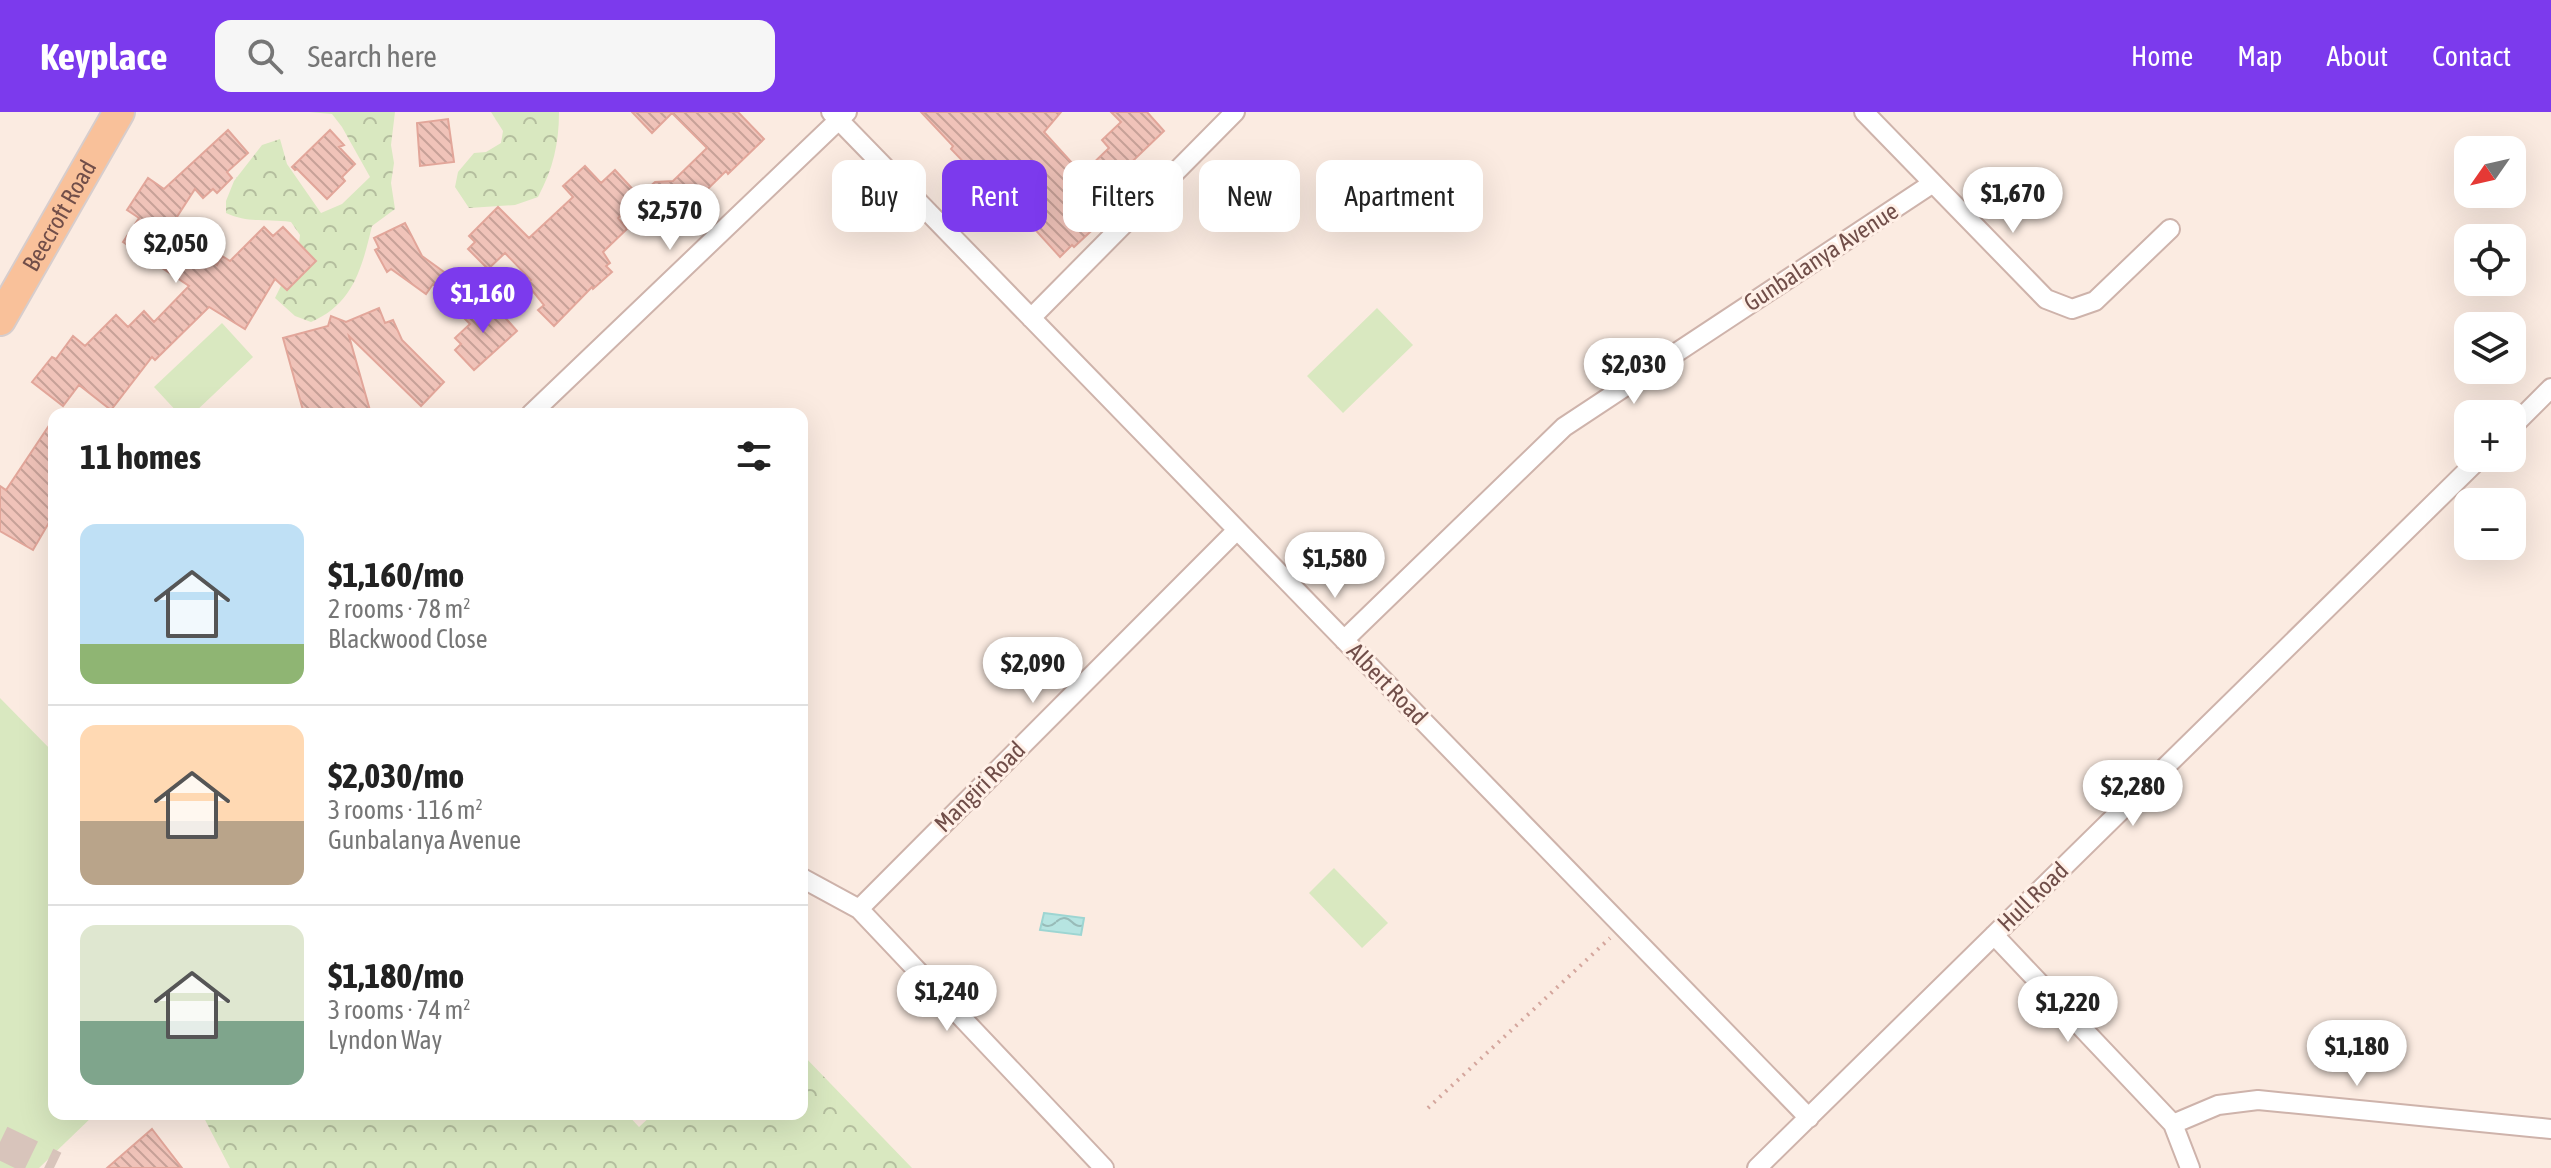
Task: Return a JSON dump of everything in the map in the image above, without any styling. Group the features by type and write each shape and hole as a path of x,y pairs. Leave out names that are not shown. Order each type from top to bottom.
{"main road":[{"name":"Beecroft Road","path":"0,320 119,112"}],"street":[{"path":"1031,318 1235,112"},
{"path":"1864,112 2046,299 2072,309 2095,301 2170,229"},
{"path":"537,408 839,115"},
{"name":"Albert Road","path":"839,115 1031,318 1809,1118"},
{"name":"Gunbalanya Avenue","path":"1344,640 1564,427 1933,183"},
{"path":"2526,413 2551,388"},
{"name":"Hull Road","path":"1757,1168 2466,472"},
{"name":"Mangiri Road","path":"859,909 1237,530"},
{"path":"808,881 859,909 1104,1168"},
{"path":"1994,935 2173,1124 2190,1168"},
{"path":"2173,1124 2218,1105 2258,1100 2551,1129"}],"path":[{"path":"1428,1108 1622,926"}],"green space":[{"path":"309,112 395,112 391,183 395,209 372,226 359,270 346,295 337,305 311,322 295,316 275,298 298,251 300,235 291,222 251,220 226,213 226,201 234,181 262,145 280,139 287,164 321,213 342,204 370,177 332,114"},
{"path":"491,112 559,112 554,156 538,197 515,205 469,208 455,187 458,172 474,153 486,152 501,143 503,131"},
{"path":"1377,308 1413,345 1343,413 1307,376"},
{"path":"222,323 253,357 199,408 173,408 154,387"},
{"path":"0,698 48,747 48,1120 89,1120 39,1168 0,1168"},
{"path":"1334,868 1388,923 1362,948 1309,893"},
{"path":"808,1060 912,1168 230,1168 205,1120 633,1120 639,1127 647,1120 808,1120"}],"water":[{"path":"1044,913 1084,918 1081,935 1040,930"}],"building":[{"path":"632,112 738,112 764,139 676,220 646,190 655,182 673,181 707,148 672,113 652,133"},
{"path":"921,112 1061,112 1044,132 1069,160 1063,160 1063,232 1090,232 1060,257 1037,232 1047,232 1047,160 962,160 951,149 953,146"},
{"path":"1111,112 1147,112 1164,131 1134,160 1097,160 1109,148 1102,140 1121,122"},
{"path":"448,119 454,162 420,166 417,123"},
{"path":"228,130 248,153 227,172 232,178 217,193 213,189 203,198 195,189 162,240 195,262 200,254 217,265 222,256 230,261 264,227 273,236 283,227 316,261 287,290 275,279 245,329 209,307 155,360 152,357 113,408 79,385 63,406 32,382 52,357 56,359 73,336 85,346 116,315 128,327 144,311 154,322 189,286 123,242 139,218 127,210 148,178 164,189"},
{"path":"330,130 344,145 339,147 355,164 342,177 345,181 327,199 292,167"},
{"path":"585,166 601,183 615,170 640,197 618,218 627,229 603,252 610,263 606,266 612,272 592,287 554,326 538,310 544,305 527,284 531,280 505,253 488,269 468,249 475,242 469,236 498,207 529,238 573,197 563,186"},
{"path":"405,223 422,256 451,277 442,290 433,284 426,294 391,269 387,272 375,250 379,248 374,238"},
{"path":"484,301 501,313 517,331 474,370 455,350 461,344 455,338 470,324 465,319"},
{"path":"379,308 385,323 393,320 402,340 444,382 421,406 349,336 369,408 302,408 283,338 328,326 331,316 346,322"},
{"path":"48,427 48,524 33,550 0,531 0,486 6,490"},
{"path":"152,1129 182,1168 107,1168"}],"tunnel":[{"path":"0,1142 54,1168"}]}
